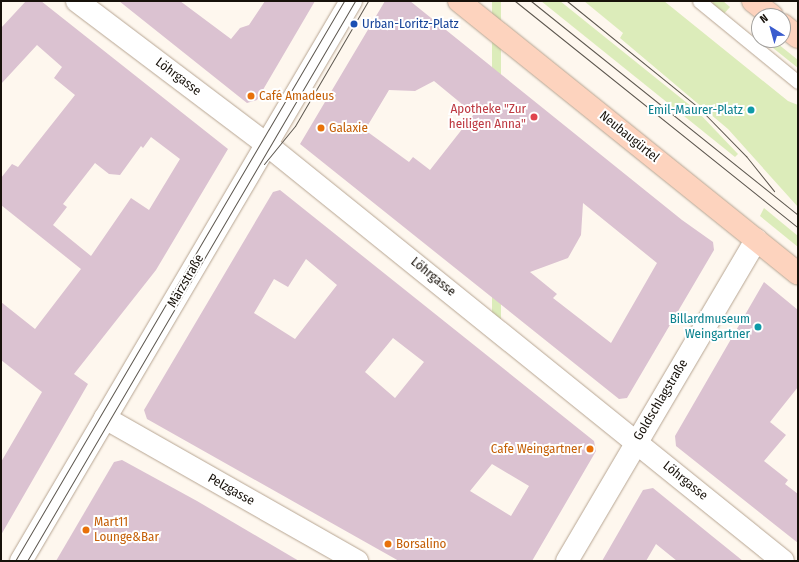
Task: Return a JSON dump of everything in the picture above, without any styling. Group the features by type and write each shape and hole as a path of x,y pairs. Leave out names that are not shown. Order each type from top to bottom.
{"main road":[{"name":"Neubaugürtel","path":"459,1 798,274"},
{"path":"753,1 762,8"}],"street":[{"name":"Löhrgasse","path":"77,1 266,144 637,441 783,561"},
{"name":"Märzstraße","path":"22,561 351,1"},
{"name":"Goldschlagstraße","path":"567,561 756,240"},
{"name":"Pelzgasse","path":"105,418 357,561"}],"lane":[{"path":"699,1 798,82"}],"green space":[{"path":"492,1 501,1 501,321 492,321"},
{"path":"541,1 560,1 697,111 738,154 735,157"},
{"path":"584,1 664,1 788,101 798,105 798,207 728,129 620,38 623,33"},
{"path":"713,1 723,1 730,7 722,16 711,7"},
{"path":"773,48 783,48 798,60 798,68"},
{"path":"764,208 798,236 798,247 760,216"}],"building":[{"path":"26,1 41,1 228,149 156,270 74,374 88,384 1,535 1,462 42,392 1,360 1,302 35,329 81,269 1,205 1,178 12,164 18,167 75,95 54,78 62,67 37,45 1,84 1,28","holes":["151,137 180,159 149,210 131,198 91,256 53,225 67,207 63,204 95,163 109,174 120,175 141,146 143,148"]},
{"path":"119,1 180,1 231,39 240,28 249,25 265,1 315,1 257,100 247,103"},
{"path":"385,1 410,1 682,220 713,242 714,250 627,398 619,399 300,144","holes":["434,81 474,114 430,170 413,157 409,162 365,130 389,90 415,91","583,203 657,263 611,343 553,298 557,294 530,272 568,258 581,235"]},
{"path":"280,190 594,441 596,451 532,561 399,561 147,419 144,410 273,192","holes":["306,259 337,285 295,339 254,313 274,279 288,287","393,338 424,362 395,398 365,372","492,464 529,486 511,516 470,491"]},
{"path":"764,282 798,310 798,387 770,422 786,435 764,461 788,480 785,484 798,494 798,543 676,446 675,436"},
{"path":"122,460 197,501 299,561 56,561 114,462"},
{"path":"653,488 743,561 677,561 656,544 646,561 602,561 643,490"}],"tram line":[{"path":"15,561 344,1"},
{"path":"27,561 355,1"},
{"path":"264,164 295,126 368,1"},
{"path":"515,1 798,228"},
{"path":"531,1 798,215"},
{"path":"567,1 698,107 746,156 774,191"}],"place":[{"name":"Urban-Loritz-Platz","path":"354,24"},
{"name":"Café Amadeus","path":"251,96"},
{"name":"Emil-Maurer-Platz","path":"751,110"},
{"name":"Apotheke \"Zur heiligen Anna\"","path":"534,117"},
{"name":"Galaxie","path":"321,128"},
{"name":"Billardmuseum Weingartner","path":"758,327"},
{"name":"Cafe Weingartner","path":"590,449"},
{"name":"Mart11 Lounge&Bar","path":"86,530"},
{"name":"Borsalino","path":"388,544"}]}
